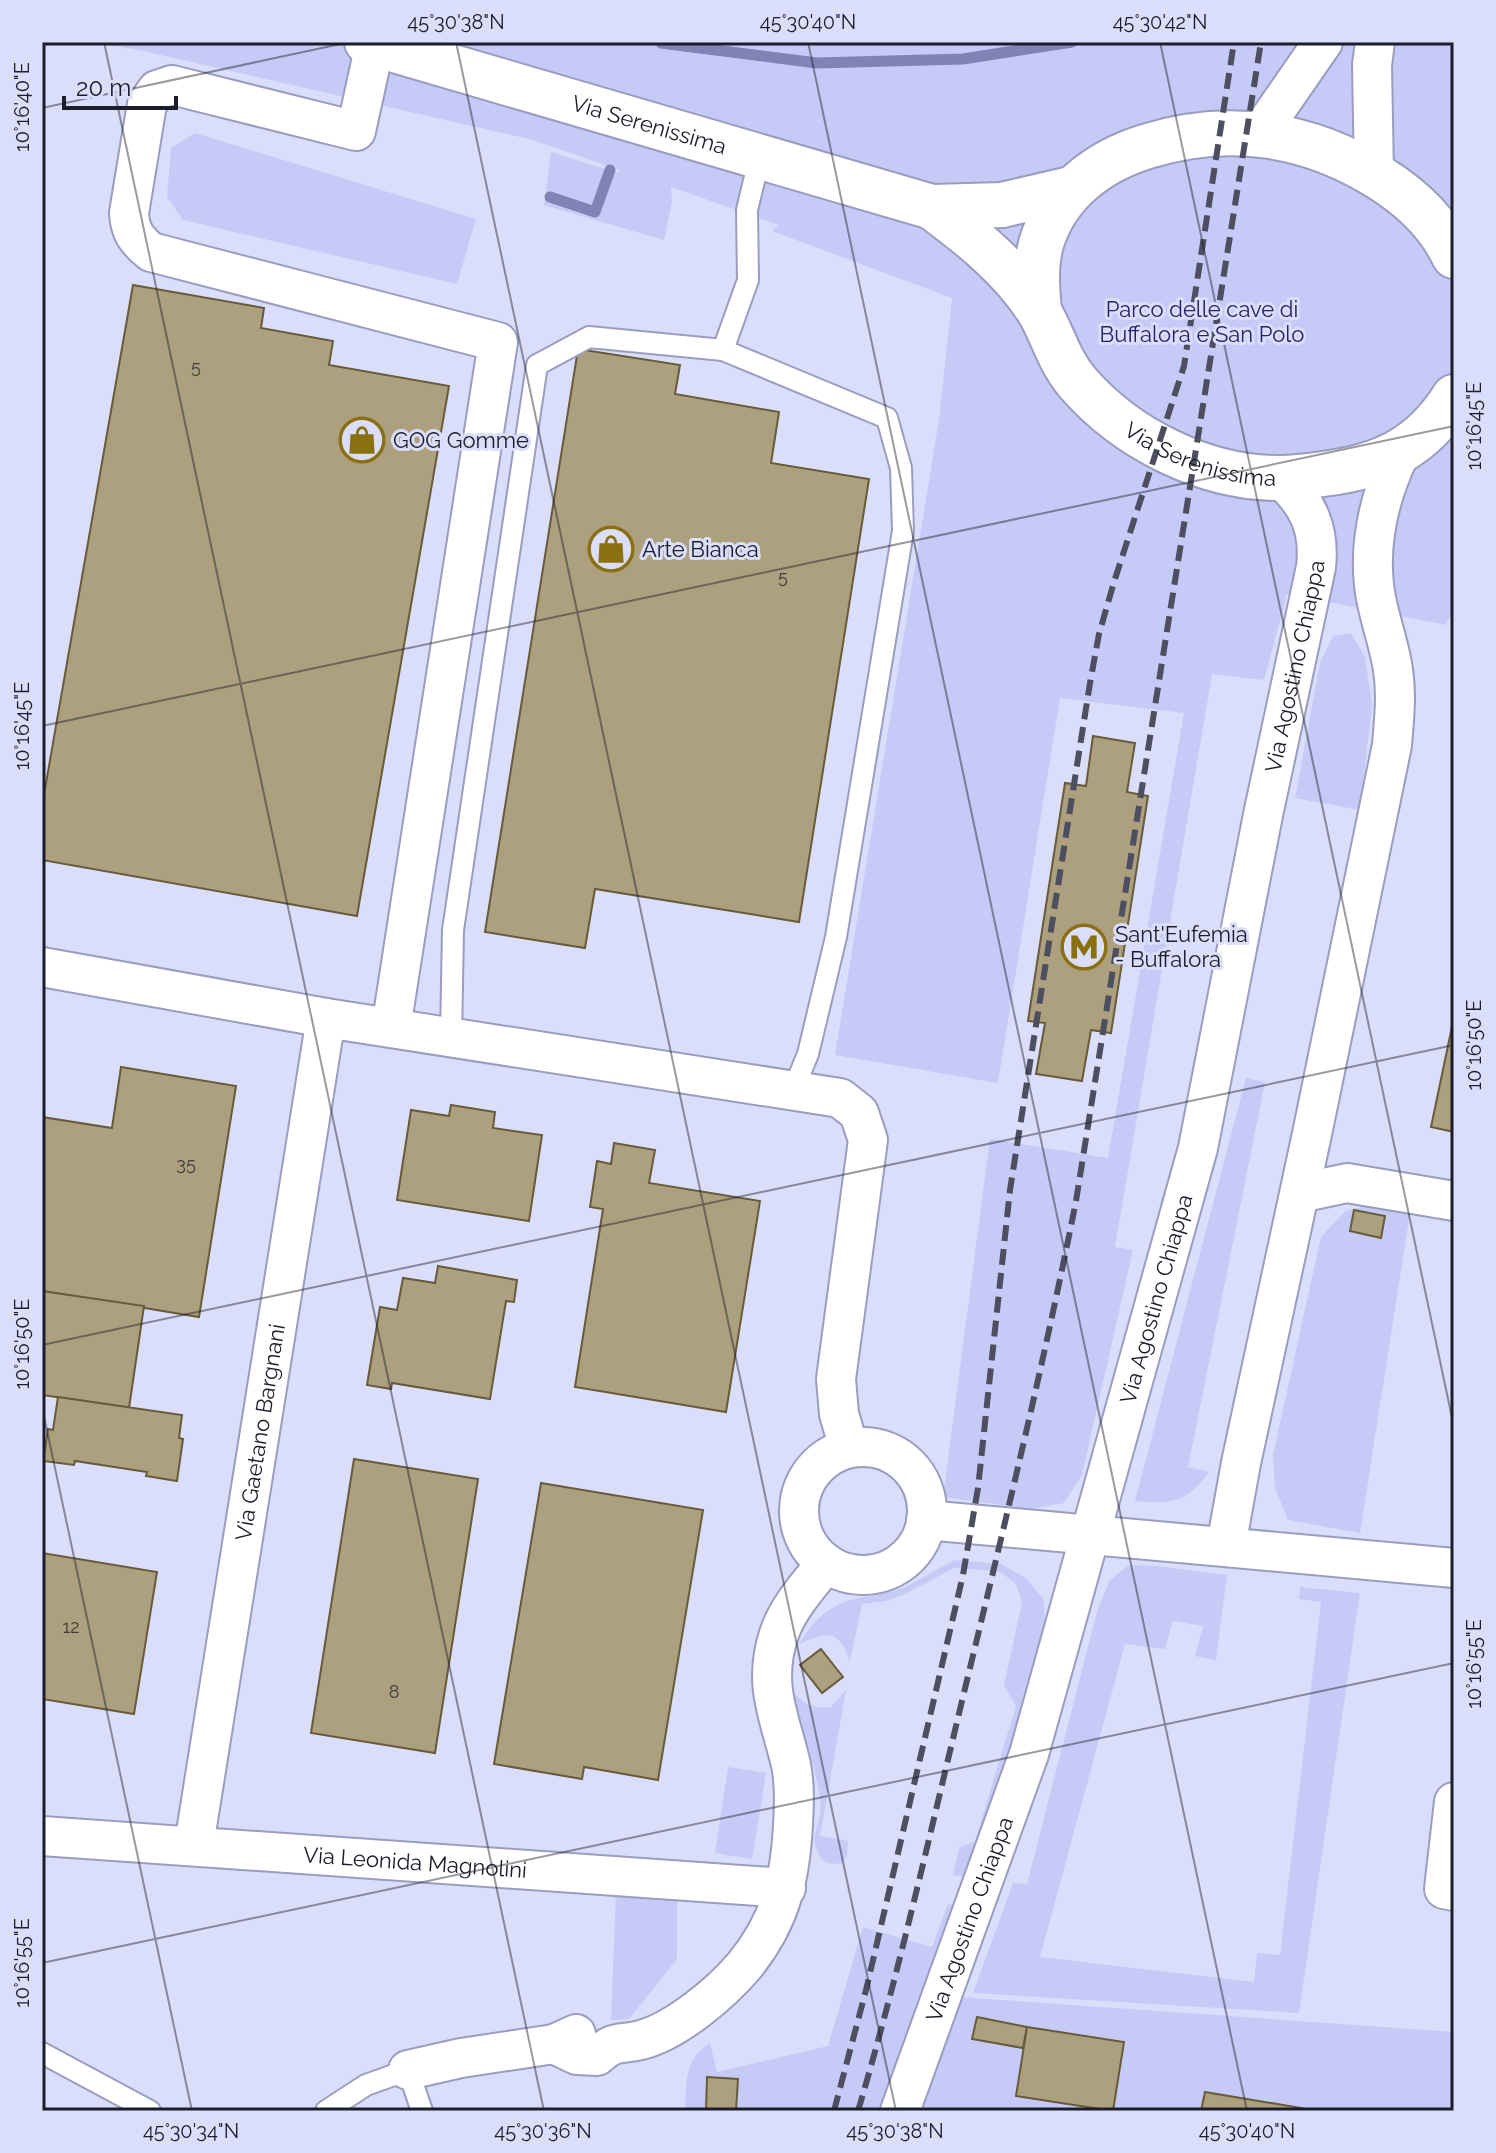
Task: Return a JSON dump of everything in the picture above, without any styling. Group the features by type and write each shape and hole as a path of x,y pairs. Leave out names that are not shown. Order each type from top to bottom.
{"main road":[{"name":"Via Serenissima","path":"371,43 932,207 1002,205 1071,189"},
{"name":"Via Serenissima","path":"1039,311 1036,279 1040,246 1052,216 1071,189 1099,166 1132,151 1173,138 1216,132 1260,133 1301,141 1327,150 1374,174 1439,212 1454,256"},
{"name":"Via Serenissima","path":"932,207 991,254 1018,282 1039,311 1054,348 1076,381 1104,409 1169,452 1205,466 1242,475 1281,479 1367,465 1424,442 1454,397"}],"street":[{"path":"1260,133 1323,42"},
{"path":"371,43 356,131 172,85 157,90 147,104 129,213 130,229 138,242 151,252 498,342 391,1028"},
{"path":"1373,53 1374,174"},
{"path":"1226,1546 1392,745 1396,708 1394,671 1378,611 1373,560 1374,532 1380,504 1424,442"},
{"name":"Via Agostino Chiappa","path":"900,2111 1029,1754 1198,1148 1319,547 1316,527 1302,500 1281,479"},
{"path":"42,967 326,1018 840,1098 859,1113 868,1140 836,1379 839,1414 849,1448"},
{"name":"Via Gaetano Bargnani","path":"194,1845 326,1018"},
{"path":"1300,1193 1347,1183 1454,1201"},
{"path":"870,1447 889,1452 906,1464 919,1480 926,1500 926,1520 920,1541 906,1558 888,1570 867,1575 846,1572 826,1563 811,1548 801,1529 799,1507 804,1486 814,1469 830,1455 849,1448 870,1447"},
{"path":"926,1520 1454,1568"},
{"path":"408,2070 461,2058 554,2044 575,2034 596,2035 610,2044 641,2040 674,2025 716,1993 743,1967 768,1932 786,1888 792,1856 794,1782 777,1721 773,1664 779,1635 789,1613 826,1563"},
{"path":"1454,1802 1444,1889 1454,1891"},
{"name":"Via Leonida Magnolini","path":"42,1836 786,1888"}],"lane":[{"path":"723,350 748,280 747,210 760,156"},
{"path":"451,1038 453,930 537,365 589,337 723,350 887,418 901,468 903,531 836,937 808,1054 793,1090"},
{"path":"42,2053 150,2111"},
{"path":"326,2111 366,2085 408,2070 422,2111"}],"green space":[{"name":"Parco delle cave di Buffalora e San Polo","path":"90,42 1454,42 1454,617 1449,617 1446,625 1287,594 1264,680 1212,674 1115,1247 1133,1250 1082,1475 1064,1503 1031,1509 943,1497 990,1139 1108,1158 1184,713 1060,698 998,1083 835,1055 939,420 952,298 772,231 779,225 671,187 672,202 664,240 544,205 551,152 618,173 619,170 533,140 139,50"},
{"path":"195,133 476,219 457,284 183,220 167,197 171,148"},
{"path":"1351,633 1365,657 1372,705 1360,810 1295,798 1320,663 1333,636"},
{"path":"1246,1078 1265,1082 1188,1467 1209,1472 1185,1496 1159,1502 1135,1501"},
{"path":"1373,1204 1410,1213 1360,1533 1288,1520 1275,1488 1273,1455 1321,1237 1345,1211"},
{"path":"955,1560 1001,1564 1026,1578 1044,1600 1045,1632 1039,1664 971,1878 953,1875 959,1848 975,1841 1016,1706 1004,1685 1022,1602 1016,1584 999,1571 954,1568 905,1594 886,1601 862,1604 850,1661 841,1643 831,1636 825,1635 799,1644 820,1617 836,1606 900,1589"},
{"path":"1129,1565 1227,1575 1216,1660 1195,1656 1203,1626 1173,1621 1165,1649 1125,1644 1040,1957 1254,1982 1257,1953 1280,1955 1321,1602 1299,1599 1300,1587 1360,1593 1299,2013 973,1993 1013,1883 1027,1884 1098,1608 1110,1580"},
{"path":"846,1690 820,1836 848,1841 847,1856 841,1864 826,1863 819,1855 815,1839 820,1808 818,1785 791,1691 809,1705 831,1707"},
{"path":"728,1767 766,1773 752,1859 715,1853"},
{"path":"616,1889 677,1900 677,1959 629,2019 611,2020"},
{"path":"948,1904 965,1908 887,2111 685,2111 688,2072 701,2050 710,2043 717,2072 828,2046 863,1927 932,1947"},
{"path":"960,1997 1454,2032 1454,2111 922,2111"}],"building":[{"path":"133,285 264,308 261,328 333,341 329,365 449,386 357,916 42,860 42,806"},
{"path":"578,349 680,365 675,394 779,412 771,463 869,479 799,922 595,889 585,948 485,932"},
{"path":"1093,736 1135,743 1127,792 1148,796 1111,1033 1091,1030 1082,1081 1036,1074 1045,1023 1028,1021 1065,783 1086,786"},
{"path":"1454,1017 1454,1132 1431,1127"},
{"path":"121,1067 236,1086 199,1317 42,1291 42,1117 112,1128"},
{"path":"451,1105 495,1112 493,1128 542,1135 529,1221 397,1200 411,1110 449,1116"},
{"path":"614,1143 655,1150 649,1183 760,1201 726,1412 575,1387 603,1209 590,1207 597,1161 611,1164"},
{"path":"1354,1210 1385,1216 1381,1238 1350,1231"},
{"path":"438,1266 517,1280 514,1302 506,1301 490,1399 392,1383 391,1389 367,1385 380,1307 397,1310 403,1278 435,1283"},
{"path":"42,1291 144,1306 129,1408 42,1395"},
{"path":"58,1397 182,1415 179,1438 183,1439 177,1481 146,1476 147,1472 75,1461 74,1465 43,1461 48,1429 53,1430"},
{"path":"354,1459 478,1479 435,1753 311,1733"},
{"path":"541,1483 703,1510 658,1780 584,1767 582,1779 494,1764"},
{"path":"42,1553 157,1572 134,1714 42,1699"},
{"path":"821,1649 843,1677 822,1693 800,1665"},
{"path":"977,2017 1027,2027 1023,2048 972,2039"},
{"path":"1027,2027 1124,2042 1113,2111 1016,2096"},
{"path":"707,2077 738,2079 736,2111 706,2111"},
{"path":"1205,2092 1313,2110 1313,2111 1201,2111"}],"waterway":[{"path":"661,43 817,63 963,59 1072,42"},
{"path":"550,197 595,212 610,170"}],"railway":[{"path":"834,2111 866,1990 963,1575 978,1488 1010,1190 1090,683 1099,634 1114,582 1184,366 1234,42"},
{"path":"858,2111 900,1958 992,1576 1076,1201 1261,42"}],"place":[{"name":"GOG Gomme","path":"362,440"},
{"name":"Arte Bianca","path":"611,549"},
{"name":"Sant'Eufemia - Buffalora","path":"1084,947"}]}
